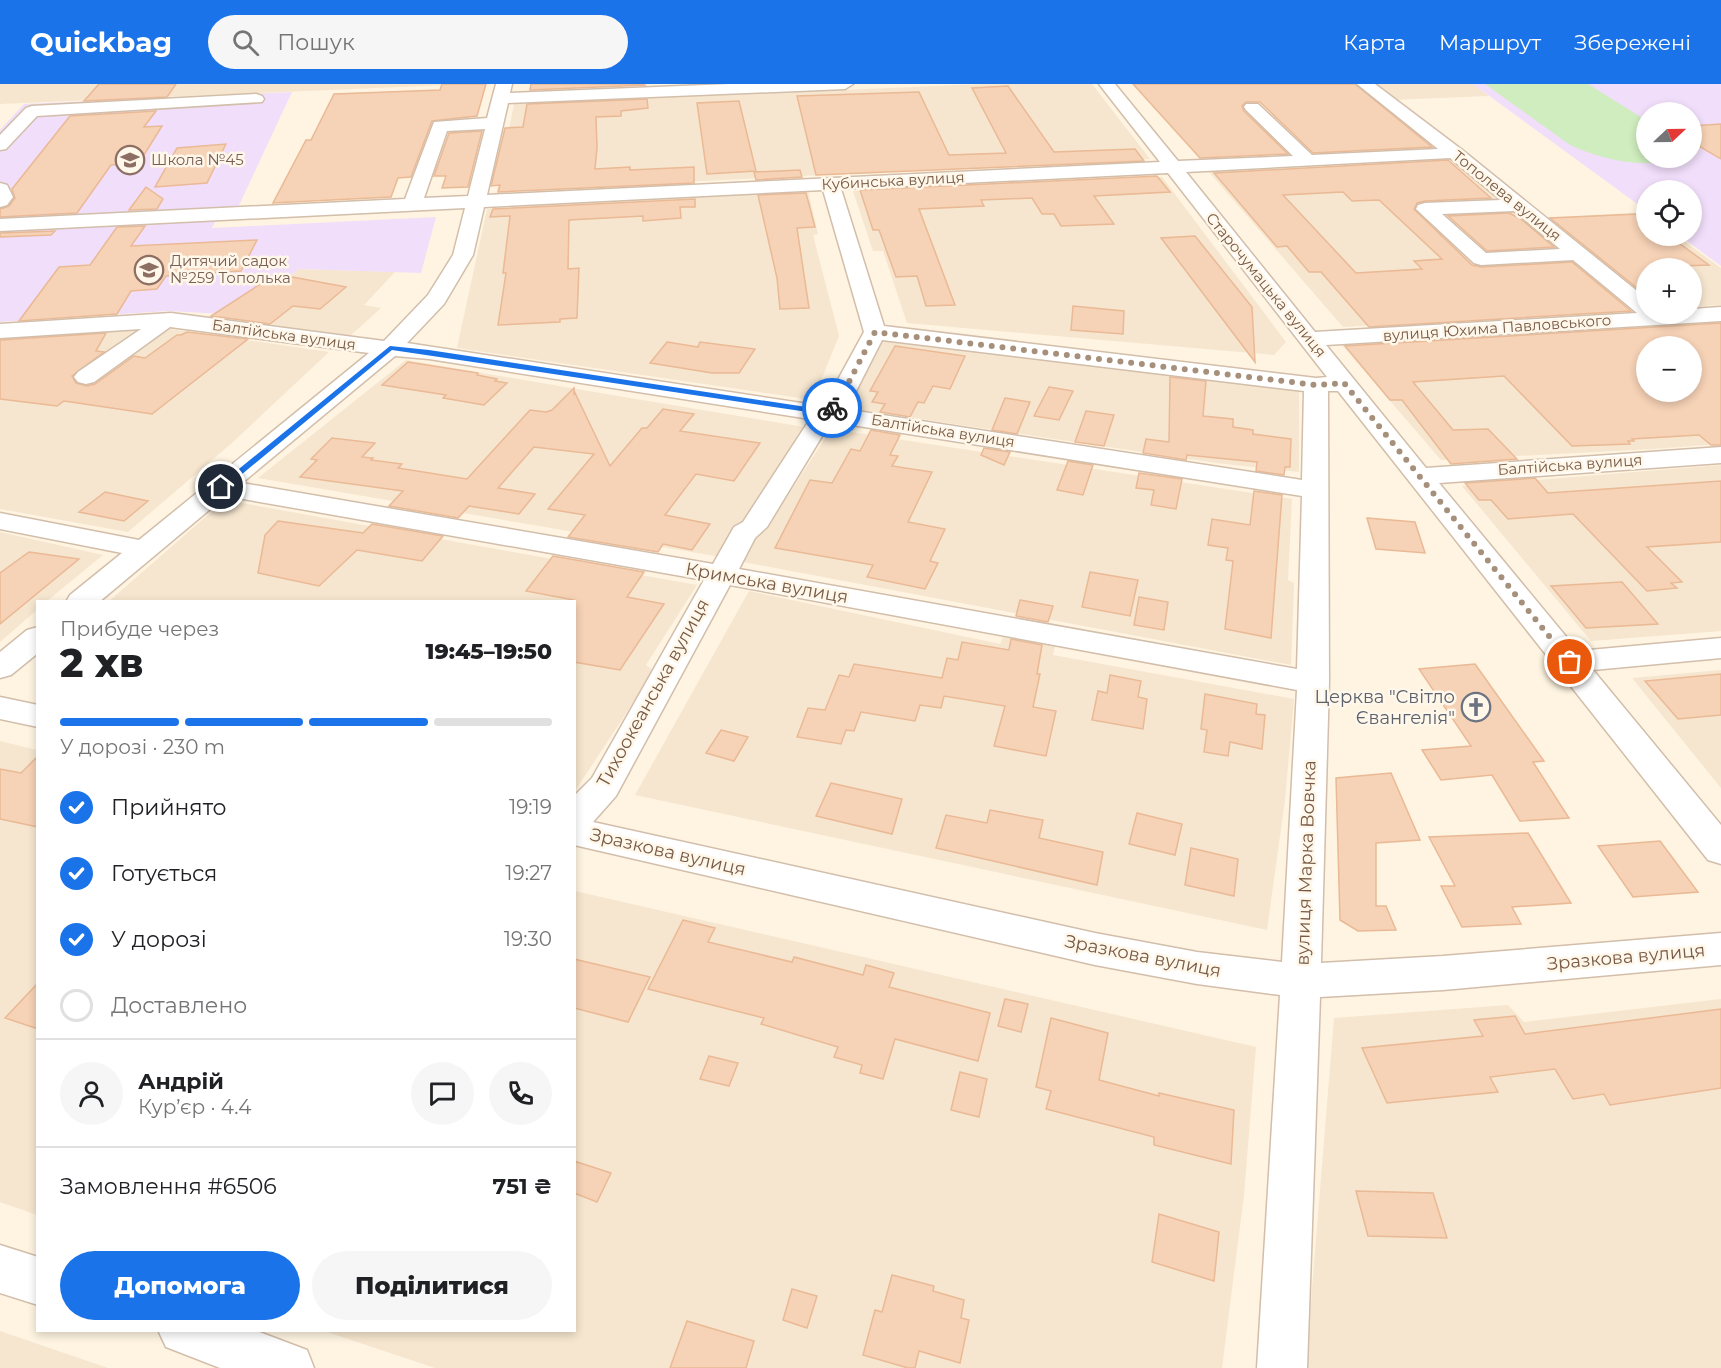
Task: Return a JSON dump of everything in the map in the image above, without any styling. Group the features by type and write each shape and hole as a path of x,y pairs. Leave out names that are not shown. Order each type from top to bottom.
{"street":[{"path":"83,600 390,348 436,299 463,255 503,91 845,84"},
{"name":"Старочумацька вулиця","path":"1107,84 1310,339 1330,384 1420,476 1721,850"},
{"name":"Тополева вулиця","path":"1365,84 1455,153 1636,301"},
{"path":"0,145 32,111 256,99"},
{"path":"1252,107 1308,161"},
{"path":"414,203 440,126 496,123"},
{"name":"Кубинська вулиця","path":"0,225 1455,153"},
{"path":"830,184 875,332 1330,384"},
{"path":"0,189 4,196 0,201"},
{"path":"1519,205 1425,209 1481,260 1578,254"},
{"name":"вулиця Юхима Павловського","path":"1702,314 1721,314"},
{"name":"вулиця Юхима Павловського","path":"1310,339 1636,315"},
{"path":"86,377 163,321"},
{"name":"Балтійська вулиця","path":"0,331 163,321 429,352 1314,490"},
{"name":"Тихоокеанська вулиця","path":"576,817 604,787 744,533 753,527 814,429 840,399 875,332"},
{"name":"вулиця Марка Вовчка","path":"1282,1368 1313,682 1314,490 1330,384"},
{"name":"Балтійська вулиця","path":"1420,476 1721,455"},
{"name":"Кримська вулиця","path":"221,487 720,574 1313,682"},
{"path":"0,521 144,549"},
{"path":"0,668 36,639"},
{"path":"1570,662 1721,648"},
{"path":"0,708 36,716"},
{"name":"Зразкова вулиця","path":"576,831 1095,949 1197,968 1301,981 1443,973 1721,949"},
{"path":"0,1269 36,1280"},
{"path":"189,1332 290,1368"}],"shaded area":[{"path":"0,84 470,84 0,104"},
{"path":"982,84 1092,84 1150,159 497,191 514,104"},
{"path":"1370,84 1473,84 1489,96 1390,100"},
{"path":"1473,84 1721,84 1721,266 1694,246 1702,246 1702,180 1636,180 1636,203"},
{"path":"292,92 234,216 218,216 212,228 436,217 421,273 299,269 243,315 168,311 0,322 0,130 24,104"},
{"path":"1414,162 1417,164 1457,163 1636,308 1636,310 1343,327 1209,172"},
{"path":"1162,177 1286,342 1274,355 907,323 883,251 873,251 853,191"},
{"path":"808,191 818,234 813,235 839,336 813,400 457,348 487,209 617,199"},
{"path":"1636,213 1636,246 1691,246 1721,268 1721,305 1702,306 1702,258 1636,258 1636,291 1546,218"},
{"path":"299,269 395,272 364,305 381,308 349,337 242,320 243,315"},
{"path":"1721,324 1721,444 1441,460 1341,344"},
{"path":"149,325 65,387 76,389 164,328 329,352 233,442 128,532 0,509 0,336"},
{"path":"883,340 1299,389 1299,472 1216,463 847,408"},
{"path":"406,360 804,427 721,557 258,478"},
{"path":"831,429 1292,499 1288,580 1294,583 1291,665 738,561 757,530 765,531"},
{"path":"1721,465 1721,631 1591,641 1462,486"},
{"path":"225,500 697,585 646,665 654,671 576,789 576,600 110,600"},
{"path":"0,532 103,555 48,600 36,600 36,611 0,642"},
{"path":"749,591 1000,644 1003,637 1055,646 1053,655 1294,699 1285,800 1267,930 635,795"},
{"path":"1721,670 1721,788 1632,678"},
{"path":"0,741 36,750 36,1215 0,1202"},
{"path":"576,891 1256,1047 1244,1195 1222,1368 435,1368 327,1332 576,1332"},
{"path":"1721,999 1721,1368 1299,1368 1311,1301 1334,1018 1508,1005 1524,1022"},
{"path":"0,1331 108,1368 0,1368"}],"green space":[{"path":"1485,84 1588,84 1636,114 1636,163 1595,155 1570,145"}],"building":[{"path":"99,84 176,84 167,97 84,101"},
{"path":"442,84 486,84 477,116 432,121 411,177 398,178 391,197 273,203 306,140 311,140 334,94 440,90"},
{"path":"531,84 644,84 645,85 530,90"},
{"path":"1133,84 1355,84 1432,147 1313,153 1260,102 1246,102 1242,106 1244,111 1288,154 1200,158"},
{"path":"1008,86 1054,152 1135,149 1144,161 816,175 797,96 919,92 949,155 1006,153 972,88"},
{"path":"647,99 648,108 621,111 621,116 596,117 595,169 694,167 694,183 498,192 500,185 491,186 505,128 523,127 527,104"},
{"path":"739,101 756,171 707,174 697,103"},
{"path":"156,111 144,127 162,126 139,163 111,165 77,213 0,217 0,209 9,206 15,198 12,189 70,116"},
{"path":"1721,124 1721,159 1702,148 1702,125"},
{"path":"482,131 468,187 442,188 446,176 434,176 449,133"},
{"path":"226,144 207,183 155,187 177,148"},
{"path":"1448,160 1491,198 1425,201 1417,203 1414,209 1472,265 1481,267 1572,262 1631,311 1369,327 1321,272 1309,272 1287,246 1277,247 1214,173","holes":["1343,192 1352,201 1379,200 1442,259 1414,261 1422,269 1356,273 1283,195"]},
{"path":"800,170 802,177 756,180 754,172"},
{"path":"1157,176 1170,192 1094,196 1114,224 1061,226 1054,214 1042,214 1032,198 981,200 984,206 919,209 955,305 926,306 917,276 896,277 879,230 873,230 860,190"},
{"path":"146,187 163,199 157,209 129,210"},
{"path":"806,193 815,227 797,228 809,308 780,309 777,278 758,195"},
{"path":"695,199 695,207 680,207 681,218 643,221 643,216 569,220 568,269 579,268 577,318 560,319 560,322 498,325 506,273 503,273 510,216 490,217 493,209"},
{"path":"1509,213 1521,219 1554,247 1487,251 1448,216"},
{"path":"1636,214 1636,246 1683,246 1699,258 1636,258 1636,287 1550,218"},
{"path":"145,226 131,246 257,240 241,271 166,276 157,289 131,291 117,314 19,321 59,267 90,265 117,227"},
{"path":"55,231 51,235 0,237 0,233"},
{"path":"1195,236 1252,307 1255,362 1161,238"},
{"path":"276,274 346,287 320,309 293,306 270,324 211,316"},
{"path":"1073,306 1124,311 1123,334 1071,330"},
{"path":"1721,323 1721,445 1711,445 1699,435 1632,439 1634,441 1628,441 1630,444 1572,446 1504,376 1413,382 1453,430 1488,429 1517,459 1451,464 1402,400 1390,400 1345,346"},
{"path":"187,332 248,339 152,414 64,401 57,406 0,399 0,340 106,333 96,351 104,352 72,376 76,383 87,386 95,384 134,356 145,358 177,335"},
{"path":"667,342 698,347 700,342 755,349 739,373 712,373 650,363"},
{"path":"895,346 965,356 950,389 933,386 924,403 918,402 910,417 880,412 885,404 872,402 878,392 870,391"},
{"path":"408,362 478,373 477,375 507,383 484,405 443,398 446,395 382,385"},
{"path":"1170,377 1206,381 1203,416 1233,419 1233,427 1253,430 1253,434 1291,439 1290,467 1285,467 1284,475 1256,471 1257,462 1187,455 1186,460 1143,453 1146,439 1169,442"},
{"path":"1049,387 1073,391 1059,420 1034,416"},
{"path":"574,388 574,395 575,393 610,466 642,428 647,428 663,409 694,414 680,431 760,443 734,481 696,474 665,515 710,524 692,550 663,544 658,552 568,537 585,515 548,509 594,454 534,447 498,488 535,494 519,514 469,506 458,518 389,506 403,491 300,477 317,460 311,459 332,438 375,443 362,457 373,458 371,460 402,464 398,468 467,479 530,410 546,412 552,410"},
{"path":"1005,398 1030,402 1017,434 992,430"},
{"path":"1086,411 1114,415 1104,446 1075,442"},
{"path":"871,430 900,435 890,455 898,456 892,466 932,472 908,522 945,529 930,561 938,563 925,589 867,577 873,565 775,548 810,480 832,483 851,449 860,451"},
{"path":"984,448 1010,452 1004,465 981,455"},
{"path":"1068,461 1093,465 1083,495 1057,490"},
{"path":"1139,473 1182,479 1176,509 1151,505 1154,490 1136,488"},
{"path":"1535,478 1548,493 1721,481 1721,542 1647,547 1682,582 1671,583 1677,588 1647,591 1573,514 1508,519 1491,500 1479,500 1465,483"},
{"path":"1254,491 1282,495 1271,638 1225,629 1233,561 1226,560 1228,548 1208,545 1212,519 1250,525"},
{"path":"105,492 148,501 124,521 79,512"},
{"path":"1367,518 1415,522 1425,553 1376,549"},
{"path":"278,521 363,533 372,524 443,536 422,561 357,550 319,586 258,573 265,535"},
{"path":"29,552 79,559 0,624 0,573"},
{"path":"553,556 644,572 627,597 664,604 620,670 576,662 576,600 526,591"},
{"path":"1090,572 1138,580 1130,616 1082,607"},
{"path":"1622,582 1658,624 1586,628 1551,586"},
{"path":"1139,597 1168,602 1164,630 1134,625"},
{"path":"1020,600 1053,606 1048,622 1016,616"},
{"path":"1011,639 1042,645 1037,674 1040,674 1033,707 1056,711 1046,756 994,746 1005,706 944,696 941,708 920,705 915,721 861,712 854,731 846,730 841,744 797,737 808,708 825,710 839,675 849,677 854,664 942,678 947,658 958,660 962,642 1009,650"},
{"name":"Церква \"Світло Євангелія\"","path":"1475,664 1544,761 1533,762 1569,818 1520,821 1492,775 1441,780 1422,750 1471,746 1419,669"},
{"path":"1721,674 1721,715 1678,719 1645,681"},
{"path":"1110,675 1141,681 1138,697 1147,699 1143,729 1092,720 1098,691 1107,693"},
{"path":"1205,694 1257,704 1256,714 1265,715 1262,749 1230,742 1228,756 1204,752 1207,730 1201,729"},
{"path":"721,730 748,737 734,761 706,753"},
{"path":"36,758 36,827 0,819 0,769 21,773"},
{"path":"1391,773 1420,840 1376,843 1376,906 1386,906 1396,930 1358,931 1340,920 1336,778"},
{"path":"831,783 902,799 892,834 816,816"},
{"path":"990,810 1043,820 1039,838 1103,852 1097,885 936,848 946,815 987,823"},
{"path":"1137,813 1182,824 1175,855 1129,844"},
{"path":"1528,833 1571,903 1512,907 1521,924 1462,927 1441,886 1455,886 1429,837"},
{"path":"1660,841 1698,892 1633,897 1598,846"},
{"path":"1191,848 1238,859 1234,896 1185,885"},
{"path":"683,920 715,928 708,942 792,962 794,957 863,975 866,965 894,973 889,987 990,1013 978,1061 895,1039 883,1079 860,1073 862,1065 834,1057 838,1047 761,1024 764,1018 648,989"},
{"path":"576,959 650,977 628,1022 576,1009"},
{"path":"36,985 36,1028 5,1018"},
{"path":"1005,999 1028,1004 1021,1032 998,1026"},
{"path":"1721,1009 1721,1088 1610,1105 1604,1094 1573,1099 1555,1069 1490,1077 1498,1092 1387,1103 1362,1048 1483,1036 1474,1020 1515,1016 1525,1034"},
{"path":"1051,1018 1108,1033 1099,1080 1159,1096 1159,1093 1234,1110 1231,1164 1154,1145 1154,1137 1046,1109 1051,1091 1036,1087"},
{"path":"709,1056 738,1063 729,1086 700,1079"},
{"path":"960,1072 987,1079 979,1117 951,1110"},
{"path":"576,1162 611,1173 597,1202 576,1194"},
{"path":"1356,1191 1433,1193 1447,1238 1368,1236"},
{"path":"1159,1214 1219,1232 1214,1281 1152,1262"},
{"path":"892,1275 934,1286 933,1291 964,1300 961,1318 969,1320 960,1363 919,1351 915,1368 908,1368 863,1355 875,1310 882,1312"},
{"path":"792,1289 817,1296 807,1328 783,1320"},
{"path":"687,1321 754,1341 746,1368 670,1368"}],"way so far":[{"path":"832,408 840,399 875,332 1316,385 1344,383 1570,662"}],"place":[{"name":"Школа №45","path":"130,160"},
{"name":"Дитячий садок №259 Тополька","path":"149,270"},
{"name":"Церква \"Світло Євангелія\"","path":"1476,707"}],"route":[{"path":"221,487 390,348 828,413 832,408"}]}
